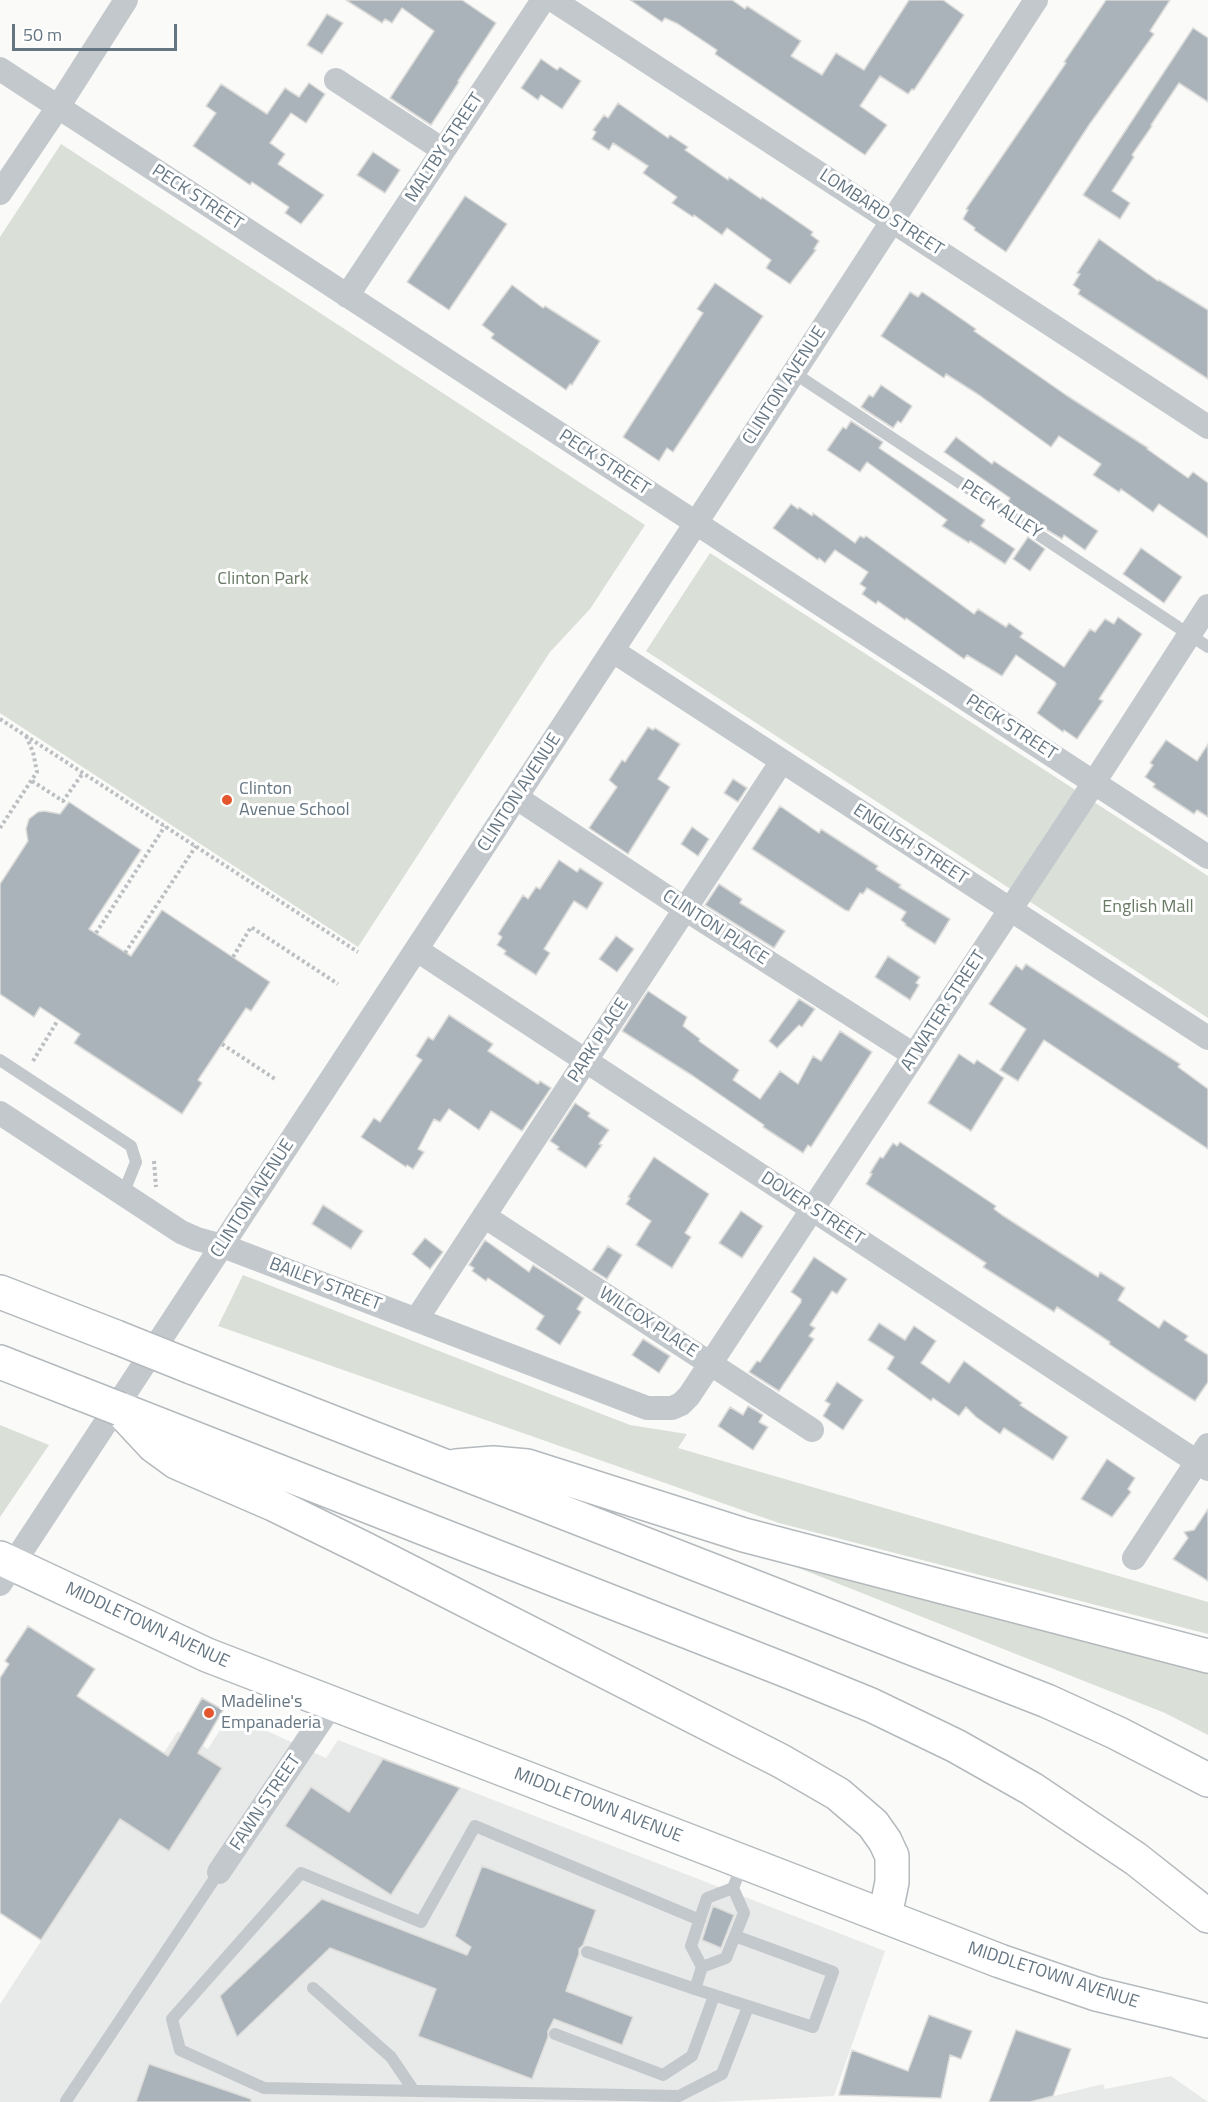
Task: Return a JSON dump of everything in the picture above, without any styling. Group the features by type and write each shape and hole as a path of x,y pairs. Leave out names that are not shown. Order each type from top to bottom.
{"main road":[{"path":"0,1292 1047,1701 1126,1737 1208,1780"},
{"path":"0,1362 120,1409 149,1429 779,1667 881,1710 956,1746 1032,1789 1143,1864 1208,1916"},
{"path":"149,1429 164,1454 176,1462 273,1504 363,1548 781,1761 830,1789 866,1816 879,1831 892,1856 892,1882 885,1916"},
{"path":"450,1467 493,1463 527,1466 744,1536 1208,1656"},
{"name":"MIDDLETOWN AVENUE","path":"4,1569 738,1874 885,1916 1066,1985 1126,2002 1208,2020"}],"street":[{"path":"0,193 126,0"},
{"name":"MALTBY STREET","path":"347,296 543,0"},
{"name":"LOMBARD STREET","path":"553,0 1208,427"},
{"name":"CLINTON AVENUE","path":"4,1569 223,1246 1036,0"},
{"name":"PECK STREET","path":"0,69 1208,857"},
{"path":"336,80 443,150"},
{"name":"ATWATER STREET","path":"672,1408 690,1396 1094,783 1199,641 1208,606"},
{"name":"ENGLISH STREET","path":"613,651 1208,1038"},
{"name":"PARK PLACE","path":"416,1320 782,761"},
{"name":"CLINTON PLACE","path":"517,798 914,1055"},
{"name":"DOVER STREET","path":"417,950 812,1209 1204,1459"},
{"name":"BAILEY STREET","path":"0,1113 181,1232 647,1408 672,1408"},
{"name":"WILCOX PLACE","path":"484,1216 812,1430"},
{"path":"1134,1558 1204,1459"},
{"name":"FAWN STREET","path":"219,1872 332,1704"}],"lane":[{"name":"PECK ALLEY","path":"794,373 1199,641"},
{"path":"0,1060 131,1146 136,1162 123,1194"},
{"path":"700,1920 475,1826 421,1922 301,1873 172,2019 180,2050 264,2088 679,2096 722,2074 748,2007"},
{"path":"66,2101 219,1872"},
{"path":"695,1989 702,1967 691,1946 707,1898 738,1874 744,1913 726,1958 702,1967"},
{"path":"587,1952 813,2027 833,1972 735,1936"},
{"path":"313,1988 391,2057 414,2091"},
{"path":"555,2034 663,2075 692,2056 714,1996"}],"path":[{"path":"0,718 358,952"},
{"path":"0,828 37,772 25,735"},
{"path":"32,781 63,801 82,772"},
{"path":"96,933 165,826"},
{"path":"125,953 196,846"},
{"path":"232,957 251,927 338,984"},
{"path":"33,1061 58,1020"},
{"path":"222,1044 275,1079"}],"shaded area":[{"path":"230,1714 326,1758 338,1740 885,1951 834,2096 716,2102 0,2102 0,2004 178,1731 208,1749"},
{"path":"1171,2076 1208,2102 1030,2102 1103,2084 1105,2089"}],"green space":[{"name":"Clinton Park","path":"61,144 645,525 590,609 550,652 358,947 0,713 0,237"},
{"name":"English Mall","path":"710,553 1208,876 1208,1018 646,651"},
{"path":"243,1275 630,1425 687,1434 678,1448 1208,1602 1208,1634 779,1523 218,1326"},
{"path":"0,1425 49,1445 0,1517"},
{"path":"790,1559 1208,1667 1208,1735 1165,1713 791,1565"}],"building":[{"path":"346,0 462,0 496,23 431,125 390,98 434,31 402,8 392,23 385,19 382,23"},
{"path":"630,0 732,0 745,9 747,6 801,41 791,56 822,75 836,53 864,70 909,0 943,0 964,15 914,90 912,89 908,94 880,76 860,106 887,125 865,155 715,54 717,50 678,24 665,18 662,22"},
{"path":"1106,0 1170,0 1150,31 1154,34 1089,125 1006,252 974,230 975,228 963,219 968,210 966,209 1066,63 1064,62"},
{"path":"327,14 343,23 322,54 307,45"},
{"path":"1193,28 1208,38 1208,102 1179,83 1132,155 1134,157 1112,191 1130,203 1120,219 1083,195"},
{"path":"541,59 557,70 560,67 581,81 562,109 541,95 538,100 521,88"},
{"path":"309,83 325,94 312,114 306,123 291,113 270,143 285,154 278,164 324,195 301,224 285,213 289,207 252,182 250,185 193,146 216,113 206,106 221,84 267,114 285,88 299,97"},
{"path":"618,103 668,138 670,135 688,147 685,150 728,180 729,177 761,199 762,197 813,232 811,235 819,241 814,249 816,250 790,284 766,268 771,260 727,228 722,235 672,203 677,197 643,173 648,166 613,143 609,150 592,139 596,132 593,130 604,115 608,118"},
{"path":"373,152 400,170 385,193 357,175"},
{"path":"465,196 507,224 449,310 407,282"},
{"path":"1099,239 1158,281 1208,310 1208,379 1078,294 1080,290 1073,285 1080,274 1077,273"},
{"path":"715,283 763,316 673,452 667,448 659,461 623,437 703,313 697,309"},
{"path":"512,285 543,308 545,306 600,341 572,385 570,384 566,390 491,338 494,334 482,325"},
{"path":"910,292 918,297 922,292 937,302 976,329 974,331 1148,448 1188,478 1193,472 1208,483 1208,538 1159,504 1153,512 1121,489 1119,492 1093,475 1101,464 1059,436 1051,447 979,395 946,374 944,378 881,336"},
{"path":"881,385 912,406 901,423 898,421 893,428 861,407 869,395 873,397"},
{"path":"851,421 883,442 879,448 985,520 981,526 1015,549 1005,564 942,526 947,520 867,462 860,472 827,450 843,427 846,429"},
{"path":"956,437 992,464 994,461 1098,531 1085,550 1064,535 1062,539 1037,524 1038,522 1008,502 1010,498 944,452"},
{"path":"791,504 812,516 813,513 855,543 860,536 864,538 866,536 974,614 978,609 1006,627 1009,623 1023,633 1020,637 1064,667 1090,629 1095,632 1105,619 1114,624 1118,617 1142,634 1099,699 1103,701 1077,739 1037,713 1056,684 1055,682 1016,655 1002,676 967,655 964,659 906,618 905,620 878,601 876,604 862,594 866,588 860,584 868,572 835,550 825,563 819,558 818,560 773,528"},
{"path":"1028,537 1045,549 1030,571 1013,559"},
{"path":"1141,548 1182,577 1164,603 1123,574"},
{"path":"648,727 653,730 655,728 680,744 658,779 670,787 628,854 589,828 617,787 609,780 622,760 625,762"},
{"path":"1166,740 1197,761 1208,744 1208,817 1197,810 1194,814 1153,787 1155,784 1145,777 1153,765 1150,763"},
{"path":"733,779 747,788 738,802 724,793"},
{"path":"69,802 141,850 89,929 131,956 162,910 270,982 251,1011 246,1008 198,1080 202,1083 182,1114 74,1043 80,1034 40,1007 34,1017 0,994 0,884 28,841 26,829 29,819 38,812 44,811 60,814"},
{"path":"780,806 819,833 821,829 878,866 876,869 901,885 899,887 950,919 935,944 905,925 901,920 906,912 867,888 863,894 860,893 849,911 845,910 752,849"},
{"path":"692,827 709,839 698,856 681,844"},
{"path":"559,860 577,872 580,868 603,883 587,909 574,901 544,949 550,953 536,975 504,954 506,951 497,945 502,937 498,934 523,895 528,899 536,887 540,889"},
{"path":"719,884 742,899 740,903 785,931 774,948 705,905"},
{"path":"616,936 634,949 617,972 599,959"},
{"path":"888,956 920,977 916,983 919,985 910,1000 875,977"},
{"path":"1026,964 1180,1064 1178,1067 1208,1089 1208,1149 1044,1040 1018,1081 1000,1070 1026,1029 989,1004 1016,965 1022,970"},
{"path":"648,991 687,1017 683,1026 700,1039 699,1041 739,1070 733,1080 760,1099 780,1071 798,1084 813,1056 821,1061 840,1031 872,1052 811,1147 808,1145 803,1153 693,1076 622,1031"},
{"path":"799,999 815,1009 802,1027 799,1025 777,1048 769,1041"},
{"path":"449,1015 493,1044 488,1051 538,1084 540,1081 551,1088 522,1131 491,1111 479,1130 449,1109 440,1122 434,1119 418,1149 424,1152 413,1169 407,1165 406,1167 361,1137 374,1118 380,1122 422,1060 416,1056 428,1037 433,1040"},
{"path":"959,1054 974,1064 977,1060 1004,1078 971,1131 928,1103"},
{"path":"575,1103 590,1113 589,1117 609,1130 586,1168 557,1149 559,1147 550,1141"},
{"path":"900,1142 996,1206 994,1209 1002,1215 1098,1277 1100,1272 1125,1288 1118,1300 1159,1328 1164,1320 1188,1336 1185,1340 1208,1355 1208,1382 1195,1401 1057,1307 1054,1312 983,1267 986,1263 866,1184 880,1157 883,1158 893,1143 897,1146"},
{"path":"654,1157 709,1194 685,1233 691,1237 672,1268 636,1245 651,1221 626,1204 630,1198 628,1197"},
{"path":"323,1205 363,1231 351,1249 312,1224"},
{"path":"741,1211 763,1226 742,1258 719,1243"},
{"path":"425,1238 443,1252 430,1269 412,1254"},
{"path":"485,1240 529,1272 533,1265 584,1298 577,1309 581,1312 560,1345 536,1329 544,1316 488,1278 486,1281 472,1271 474,1268 469,1265"},
{"path":"608,1246 622,1255 607,1279 592,1270"},
{"path":"814,1257 847,1279 837,1294 832,1291 810,1325 815,1328 809,1336 814,1339 779,1391 749,1372 757,1361 760,1362 801,1302 801,1299 791,1292"},
{"path":"879,1323 905,1340 914,1326 936,1341 921,1363 949,1383 964,1361 1022,1403 1020,1405 1068,1437 1053,1460 1004,1428 1000,1434 966,1407 959,1416 933,1398 931,1401 887,1369 894,1357 868,1340"},
{"path":"643,1339 670,1356 659,1373 632,1355"},
{"path":"837,1382 863,1400 843,1430 823,1416 830,1404 825,1401"},
{"path":"748,1406 763,1415 759,1422 768,1427 753,1450 718,1426 730,1407 743,1415"},
{"path":"1107,1459 1135,1478 1128,1489 1131,1492 1112,1517 1081,1499"},
{"path":"1208,1509 1208,1581 1173,1559 1188,1538 1184,1532 1194,1530"},
{"path":"28,1626 95,1669 77,1696 168,1756 202,1698 223,1710 198,1753 222,1768 169,1851 120,1819 41,1940 0,1913 0,1678 9,1664 5,1661"},
{"path":"383,1759 460,1788 391,1895 285,1826 311,1787 349,1812"},
{"path":"482,1866 596,1910 583,1945 579,1949 566,1991 633,2017 622,2045 554,2019 532,2079 418,2036 436,1989 330,1948 237,2037 220,1996 322,1899 467,1955 471,1947 455,1936"},
{"path":"713,1906 734,1915 721,1948 702,1940"},
{"path":"929,2015 972,2031 961,2059 950,2055 941,2098 839,2095 852,2050 908,2071"},
{"path":"1016,2030 1071,2049 1053,2096 1030,2102 989,2102"},
{"path":"149,2064 251,2099 251,2102 136,2102"}],"place":[{"name":"Clinton Avenue School","path":"227,800"},
{"name":"Madeline's Empanaderia","path":"209,1713"}]}
